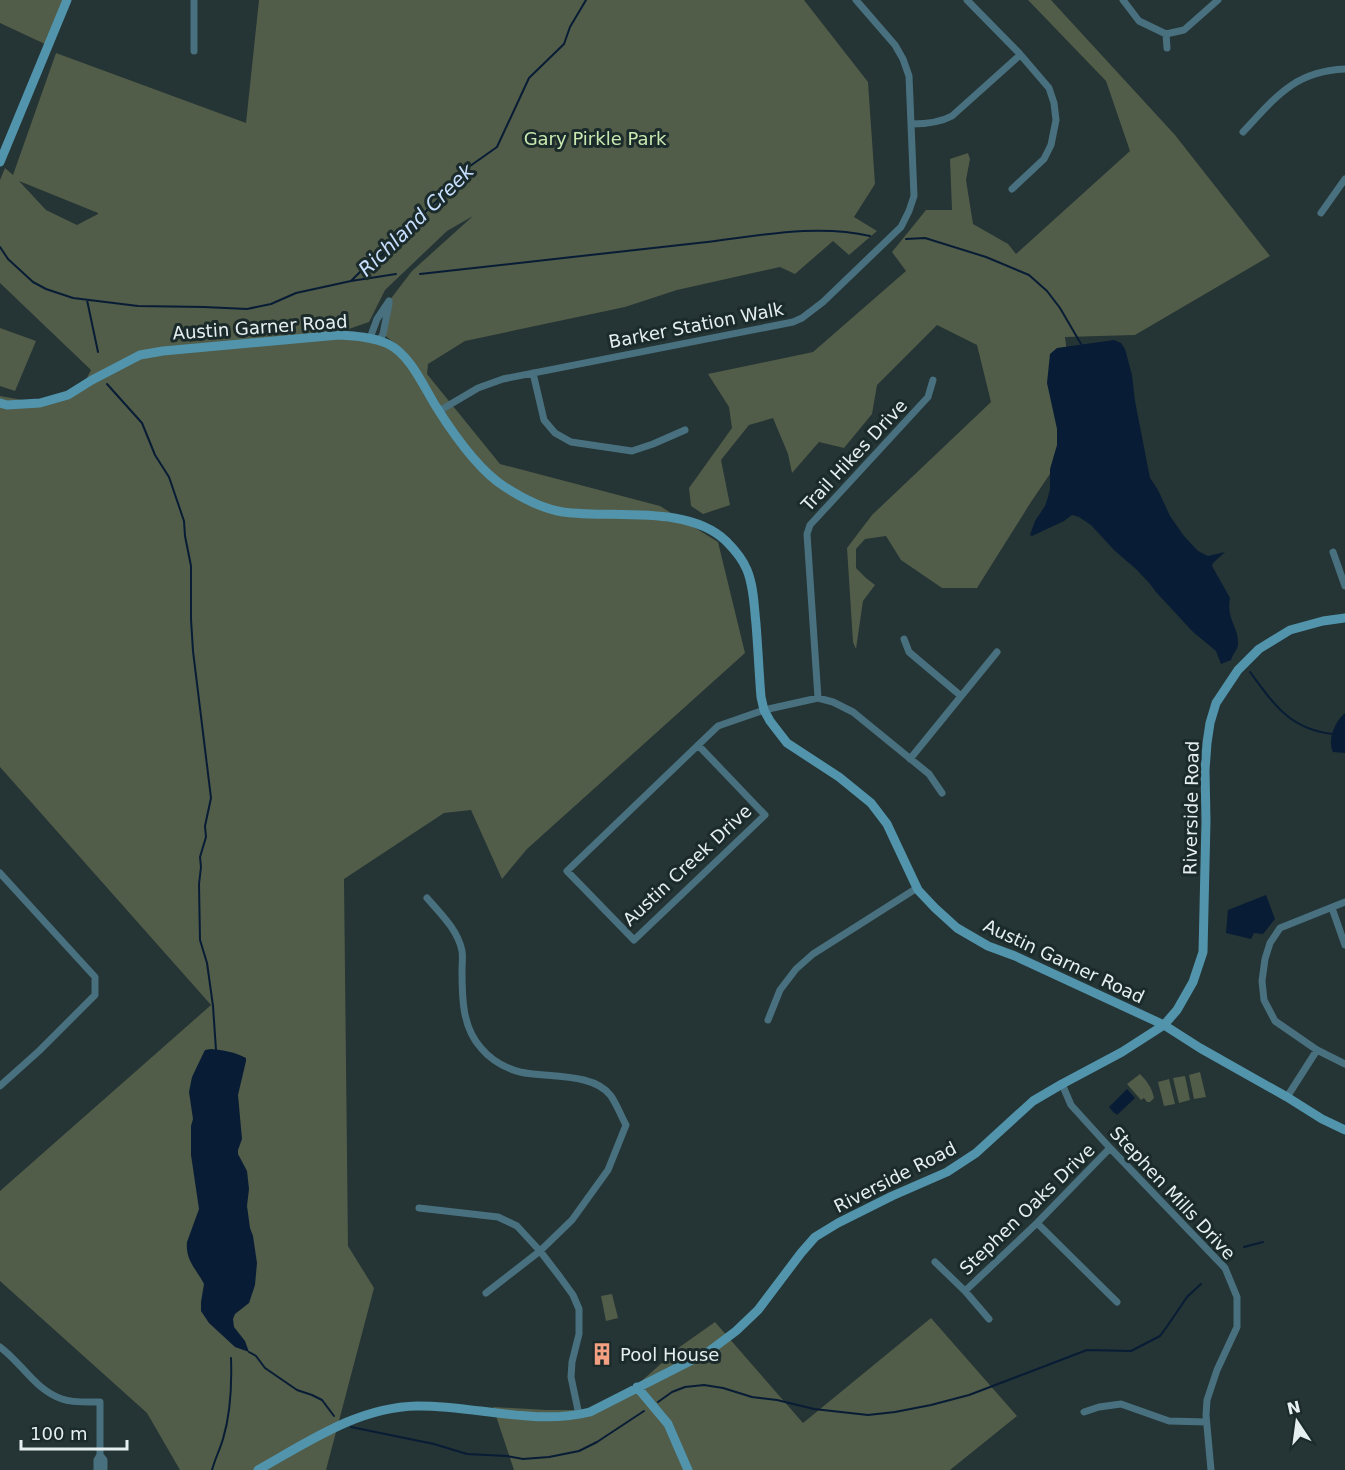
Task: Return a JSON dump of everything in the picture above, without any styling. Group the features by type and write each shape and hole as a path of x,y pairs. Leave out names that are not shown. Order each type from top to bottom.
{"street":[{"path":"0,162 67,0"},
{"path":"194,0 194,51"},
{"name":"Barker Station Walk","path":"439,411 478,388 503,379 793,322 823,302 901,227 914,196 909,76 903,58 895,45 856,0"},
{"path":"967,0 1049,88 1054,103 1056,120 1052,145 1044,159 1012,189"},
{"path":"1122,0 1139,21 1166,34 1184,30 1218,0"},
{"path":"1166,34 1167,48"},
{"path":"912,124 929,124 952,116 1020,55"},
{"path":"1243,132 1284,89 1293,83 1318,72 1345,69"},
{"path":"1321,213 1345,179"},
{"name":"Austin Garner Road","path":"0,403 7,405 40,403 68,395 140,355 163,351 339,335 364,336 389,344 405,356 439,411 471,456 504,487 532,503 562,512 680,519 710,529 725,540 747,569 753,592 761,697 770,721 787,743 839,777 871,803 887,824 917,888 957,928 988,946 1015,956 1164,1025 1322,1119 1345,1130"},
{"path":"532,373 544,420 555,433 571,442 632,451 686,430"},
{"name":"Trail Hikes Drive","path":"818,698 807,534 810,525 928,397 933,380"},
{"path":"1334,552 1345,586"},
{"name":"Riverside Road","path":"258,1470 330,1429 386,1409 416,1406 456,1408 541,1417 579,1415 590,1412 708,1352 736,1331 758,1310 815,1237 892,1196 946,1172 976,1153 1033,1101 1122,1052 1164,1025 1177,1010 1193,982 1203,952 1205,770 1209,733 1216,703 1247,659 1265,645 1290,630 1304,625 1345,618"},
{"path":"904,639 909,652 961,696"},
{"path":"910,759 997,652"},
{"path":"818,698 833,702 853,712 929,774 942,793"},
{"name":"Austin Creek Drive","path":"698,745 765,815 634,940 567,871 698,745 718,726 764,710 818,698"},
{"path":"0,873 95,977 96,995 0,1086"},
{"path":"768,1020 780,990 796,969 813,954 917,888"},
{"path":"427,898 448,923 462,950 462,1001 467,1027 480,1048 498,1064 520,1072 593,1082 610,1095 626,1125 608,1170 572,1220 540,1251 486,1293"},
{"path":"1345,902 1280,928 1270,943 1262,981 1264,1000 1275,1021 1317,1050 1345,1064"},
{"path":"1332,908 1345,945"},
{"path":"1287,1097 1317,1050"},
{"name":"Stephen Mills Drive","path":"1062,1084 1071,1105 1225,1268 1234,1287 1237,1297 1236,1327 1207,1400 1206,1422 1211,1470"},
{"name":"Stephen Oaks Drive","path":"965,1291 1038,1222 1110,1148"},
{"path":"419,1208 498,1217 517,1226 540,1251 573,1295 579,1309 579,1334 571,1377 579,1415"},
{"path":"1038,1222 1117,1302"},
{"path":"935,1262 965,1291 989,1319"},
{"path":"0,1347 47,1392 63,1400 100,1402 100,1455 97,1460 97,1470"},
{"path":"637,1387 668,1424 688,1470"},
{"path":"1084,1412 1121,1404 1169,1421 1206,1422"},
{"path":"100,1455 104,1460 104,1470"}],"green space":[{"path":"0,0 64,0 47,45 0,23"},
{"name":"Gary Pirkle Park","path":"259,0 804,0 868,82 875,184 854,217 877,231 849,255 833,241 795,274 780,267 677,290 625,307 465,341 428,364 427,374 500,464 660,506 718,542 745,653 527,849 502,879 471,810 444,813 344,879 348,1246 374,1288 326,1470 180,1470 147,1413 0,1281 0,1191 211,1005 0,767 0,396 44,404 83,386 91,370 0,283 0,180 5,168 13,175 56,53 246,123","holes":["19,181 98,213 98,214 77,225 46,210","473,216 412,271 389,301 383,334 402,349 343,331 369,322 385,290 447,231"]},
{"path":"1028,0 1051,0 1175,135 1270,256 1135,335 1065,337 1077,434 977,588 942,588 901,560 886,536 865,539 856,549 856,568 875,585 863,601 856,649 853,642 847,548 872,515 991,402 977,345 937,325 877,385 872,414 844,448 819,442 792,473 788,454 773,418 749,425 721,460 730,505 703,514 691,506 689,488 732,428 729,407 708,374 813,352 906,271 892,252 926,210 952,210 950,159 968,153 970,159 966,180 973,224 1008,244 1016,254 1130,151 1106,81"},
{"path":"0,328 36,341 15,391 0,386"},
{"path":"1200,1072 1206,1097 1194,1099 1189,1075"},
{"path":"1140,1074 1152,1091 1154,1098 1150,1102 1144,1098 1141,1100 1127,1084"},
{"path":"1185,1076 1190,1100 1179,1103 1173,1078"},
{"path":"1169,1079 1175,1104 1164,1106 1158,1082"},
{"path":"612,1294 618,1318 606,1321 601,1296"},
{"path":"931,1318 1017,1416 950,1470 514,1470 493,1407 590,1410 637,1385 681,1346 715,1322 803,1423"}],"water":[{"path":"1114,340 1121,343 1125,349 1132,375 1150,478 1170,516 1198,551 1208,556 1225,552 1212,566 1230,598 1231,617 1238,644 1231,660 1221,664 1216,651 1193,632 1136,569 1115,551 1091,525 1072,515 1064,521 1030,535 1048,497 1050,469 1057,445 1057,429 1047,383 1050,354 1057,348"},
{"path":"1345,713 1345,753 1333,752 1331,742 1333,731"},
{"path":"1266,895 1275,919 1263,934 1254,933 1251,939 1226,933 1228,910"},
{"path":"205,1050 238,1054 246,1058 238,1095 242,1139 238,1154 247,1171 249,1189 247,1206 257,1263 255,1285 249,1303 235,1314 233,1319 234,1327 245,1341 249,1352 235,1347 209,1323 201,1311 204,1284 190,1260 187,1248 199,1209 191,1155 193,1119 189,1092 192,1077"},
{"path":"1127,1089 1135,1098 1117,1115 1109,1107"}],"waterway":[{"name":"Richland Creek","path":"351,281 366,266 381,256 438,200 463,171 497,147 529,78 564,44 570,27 586,0"},
{"path":"420,274 784,232 849,232 870,236"},
{"path":"906,239 925,238 986,257 1029,275 1047,291 1060,308 1081,344"},
{"name":"Richland Creek","path":"0,247 8,259 33,282 46,289 73,298 138,306 247,309 271,304 296,293 396,274"},
{"path":"87,300 98,352"},
{"path":"107,384 142,423 155,455 169,477 184,521 191,566 193,651 211,798 205,826 206,837 200,857 200,940 207,963 216,1050"},
{"path":"1250,672 1275,704 1294,721 1305,727 1333,734"},
{"path":"1244,1247 1263,1242"},
{"path":"658,1402 672,1392 685,1387 704,1385 814,1409 868,1415 931,1405 969,1395 1087,1350 1131,1351 1160,1336 1187,1297 1201,1284"},
{"path":"249,1352 256,1356 265,1368 297,1390 322,1400 334,1416"},
{"path":"212,1470 228,1419 231,1358"},
{"path":"351,1427 434,1444 467,1454 523,1459 579,1451 644,1411"}],"place":[{"name":"Pool House","path":"602,1354"}]}
